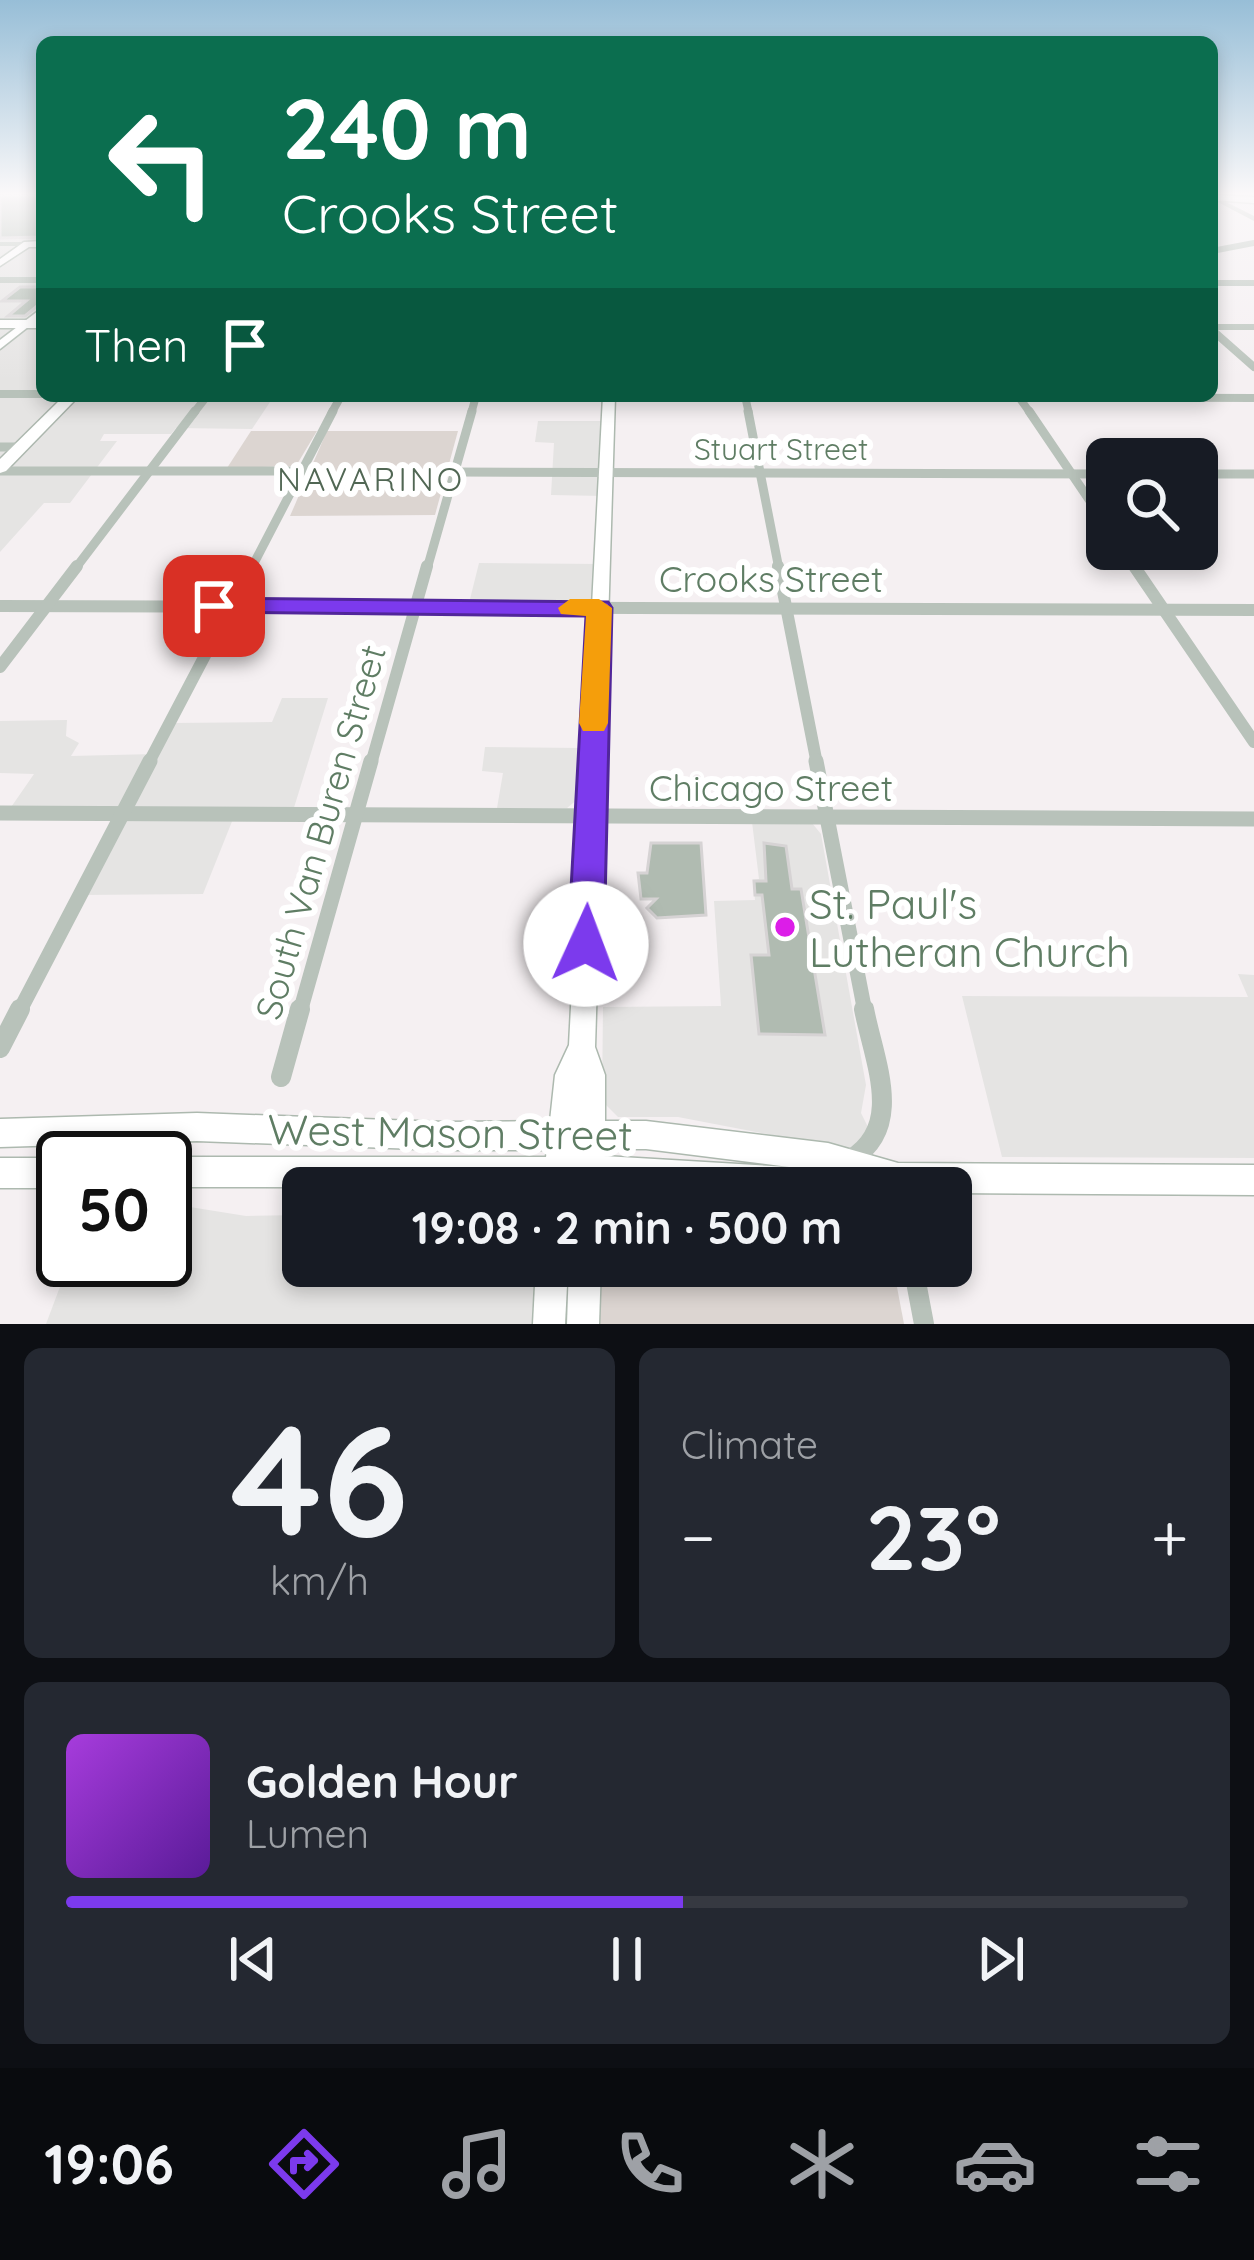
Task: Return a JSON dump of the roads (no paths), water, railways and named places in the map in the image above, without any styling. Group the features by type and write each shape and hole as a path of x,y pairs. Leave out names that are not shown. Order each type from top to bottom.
{"main road":[{"path":"0,324 34,324"},
{"path":"0,346 34,324"},
{"path":"0,469 66,402"},
{"path":"563,1167 577,1135 592,1068 582,1047 609,402"},
{"name":"West Mason Street","path":"0,1133 196,1127 674,1137 845,1160 861,1167"},
{"path":"577,1135 586,1167"},
{"path":"0,1173 36,1173"},
{"name":"West Mason Street","path":"192,1173 282,1174"},
{"name":"West Mason Street","path":"972,1182 1254,1180"},
{"path":"549,1324 551,1287"},
{"path":"583,1324 584,1287"}],"street":[{"path":"0,280 36,280"},
{"path":"1218,283 1254,283"},
{"path":"1218,328 1254,327"},
{"path":"1218,334 1254,367"},
{"path":"0,394 36,394"},
{"path":"1218,398 1254,398"},
{"path":"0,668 202,402"},
{"path":"0,1048 338,402"},
{"name":"South Van Buren Street","path":"281,1077 474,402"},
{"path":"746,402 885,1116 867,1150 845,1160"},
{"path":"1023,402 1086,496"},
{"path":"0,447 21,447"},
{"path":"0,469 302,472"},
{"name":"Stuart Street","path":"454,472 1086,474"},
{"path":"1218,474 1254,474"},
{"path":"1137,570 1254,742"},
{"name":"Crooks Street","path":"0,605 1254,610"},
{"name":"Chicago Street","path":"0,813 1254,819"},
{"path":"917,1287 924,1324"}],"place":[{"name":"St. Paul's Lutheran Church","path":"785,927"}],"district":[{"name":"NAVARINO","path":"371,478"}]}
